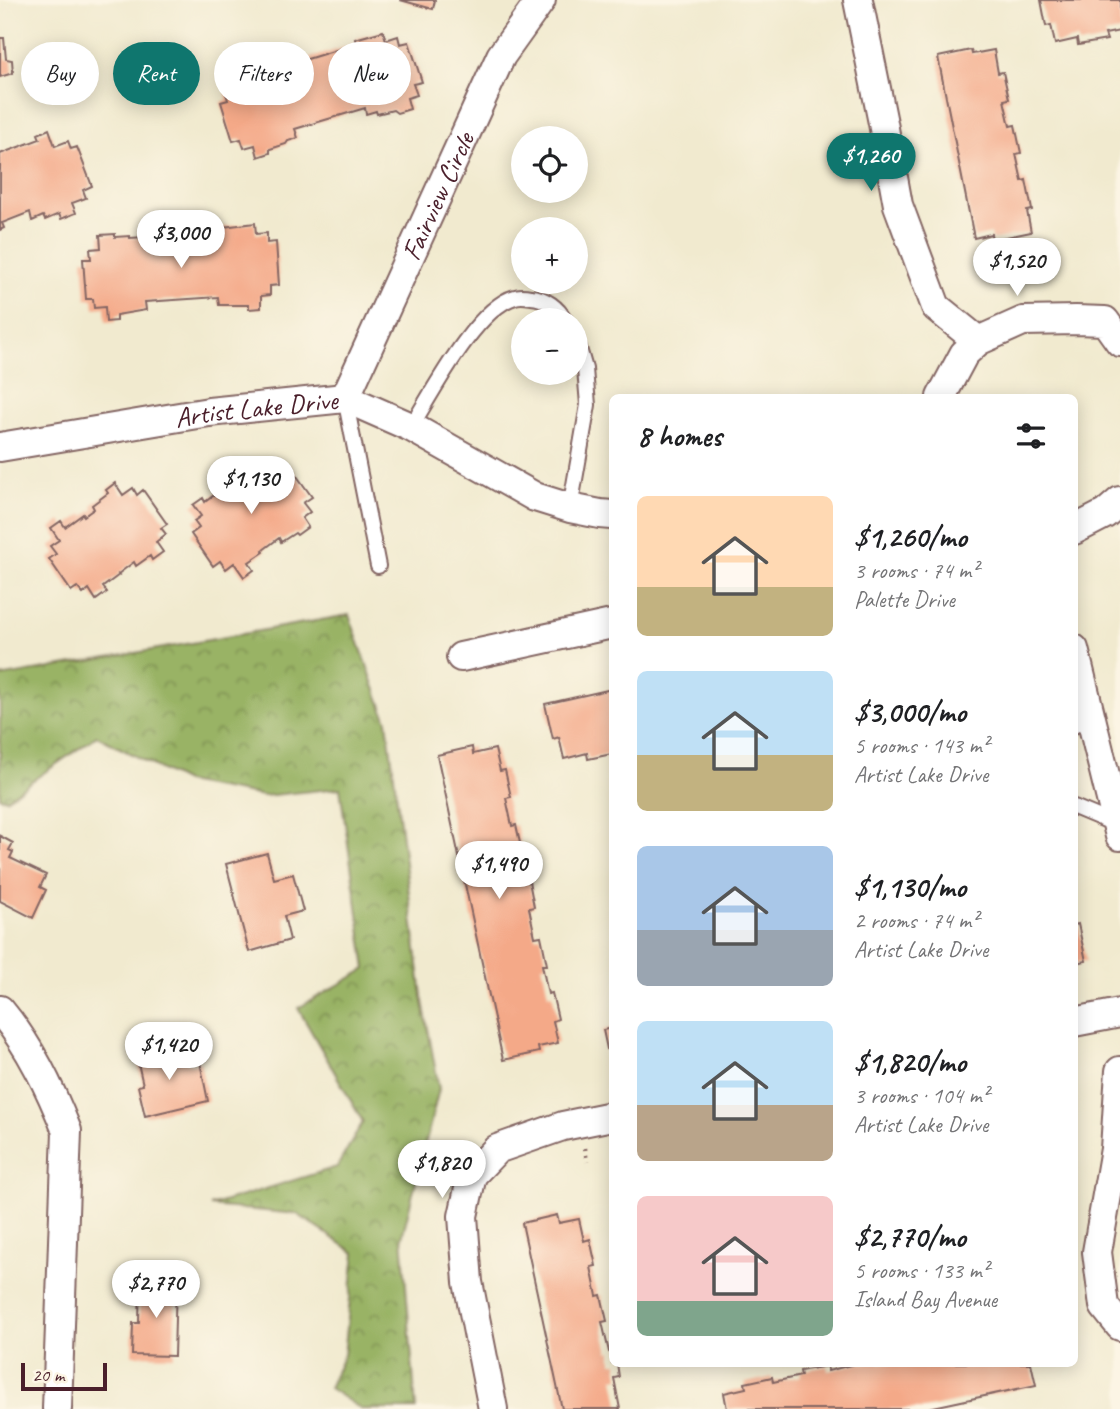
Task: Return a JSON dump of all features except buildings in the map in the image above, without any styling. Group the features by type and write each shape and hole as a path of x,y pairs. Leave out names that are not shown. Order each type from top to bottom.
{"street":[{"name":"Fairview Circle","path":"345,398 501,56 541,0"},
{"path":"858,0 898,205 936,307 978,341"},
{"path":"943,394 964,355 978,341 1023,321 1115,321"},
{"name":"Artist Lake Drive","path":"0,447 209,412 345,398 411,427 535,497 570,508 609,515"},
{"path":"1078,528 1105,514 1120,501"},
{"path":"461,657 609,625"},
{"path":"1078,684 1082,718 1119,831"},
{"path":"0,1010 20,1035 53,1094 67,1131 57,1409"},
{"path":"1078,1021 1120,1013"},
{"path":"1120,1071 1115,1149 1097,1252 1104,1306 1120,1326"},
{"path":"493,1409 468,1282 463,1216 472,1175 497,1149 563,1126 609,1117"}],"lane":[{"path":"411,427 459,348 496,306 517,296 538,297 556,308"},
{"path":"570,508 588,405 586,385"},
{"path":"345,398 378,566"},
{"path":"1078,809 1119,831"}],"green space":[{"path":"349,615 387,721 422,996 439,1089 402,1237 416,1409 361,1409 329,1388 344,1355 355,1253 297,1214 210,1206 337,1167 363,1122 298,1008 366,969 340,788 263,796 185,782 97,736 6,799 0,797 0,677"}]}
